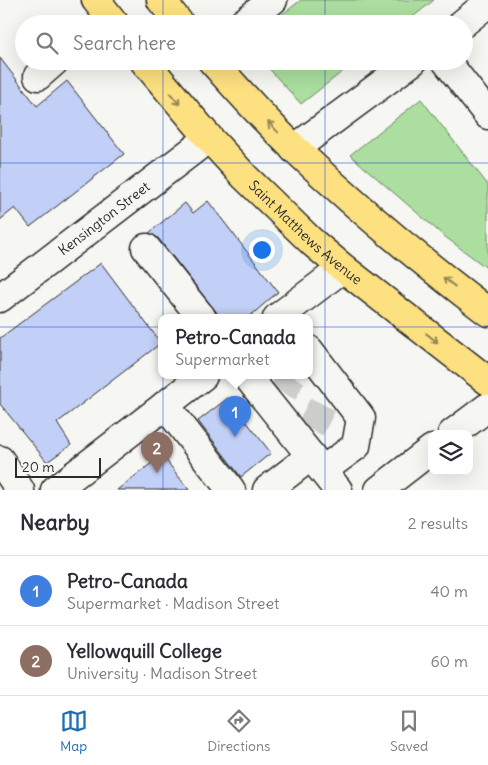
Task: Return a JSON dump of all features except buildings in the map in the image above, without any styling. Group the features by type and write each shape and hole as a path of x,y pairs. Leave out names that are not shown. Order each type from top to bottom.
{"main road":[{"path":"161,0 173,15"},
{"name":"Saint Matthews Avenue","path":"151,70 208,138 312,242 488,381"},
{"path":"220,70 294,149 383,229 488,312"}],"street":[{"path":"254,15 273,0"},
{"path":"473,15 488,3"},
{"path":"294,149 401,70"},
{"path":"453,70 488,115"},
{"name":"Kensington Street","path":"0,298 208,138"},
{"path":"146,248 199,314"},
{"path":"285,314 343,268"},
{"path":"267,490 317,458 356,446 361,418 329,392 313,358"},
{"path":"55,490 199,379"},
{"path":"251,379 279,402 317,458"},
{"path":"165,405 231,490"},
{"path":"457,430 488,407"},
{"path":"379,490 428,452"},
{"path":"0,460 20,490"}],"green space":[{"path":"301,0 434,0 415,15 282,15"},
{"path":"270,70 344,70 301,104"},
{"path":"421,99 488,185 488,269 444,236 350,155"}],"tunnel":[{"path":"283,393 290,379"},
{"path":"310,429 324,402"}],"place":[{"name":"Petro-Canada","path":"235,437"},
{"name":"Yellowquill College","path":"157,473"}]}
